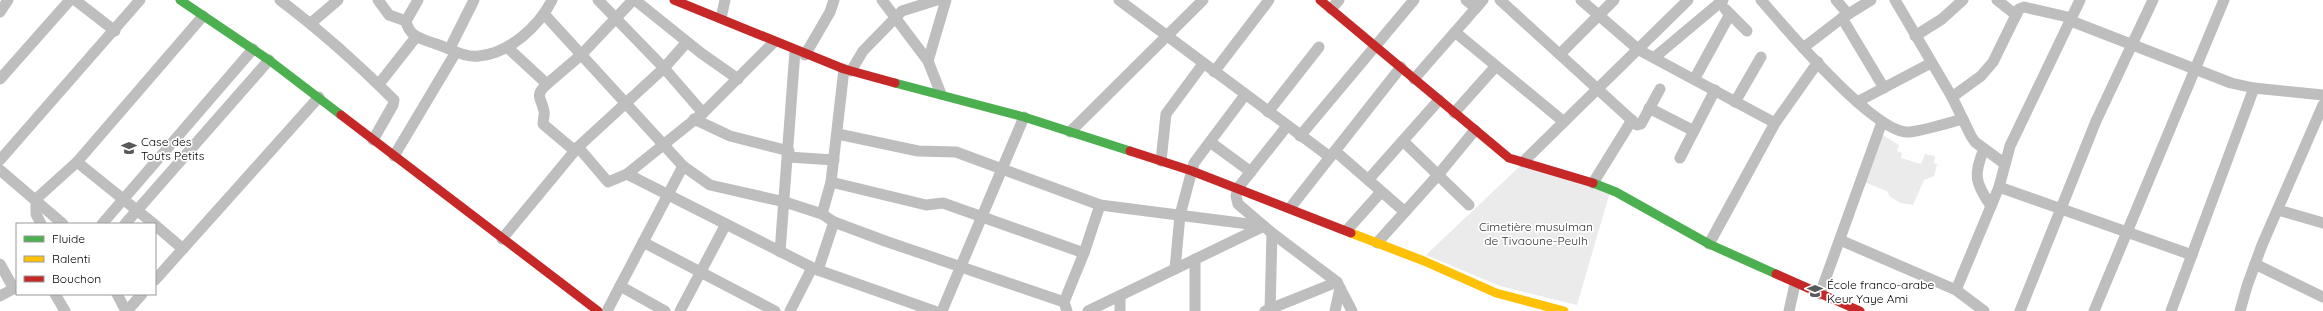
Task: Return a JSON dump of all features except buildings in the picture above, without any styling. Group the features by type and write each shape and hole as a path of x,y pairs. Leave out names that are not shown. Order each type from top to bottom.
{"street":[{"path":"0,12 8,0"},
{"path":"0,79 70,0"},
{"path":"75,0 115,31"},
{"path":"0,160 115,31 140,0"},
{"path":"180,0 269,60 598,311"},
{"path":"280,0 311,23 379,84 394,100 393,105 373,140"},
{"path":"311,23 338,0"},
{"path":"378,0 389,15 406,21"},
{"path":"418,0 406,21 408,29 416,36 453,50 480,56 507,47 524,35 544,15 552,0"},
{"path":"394,156 453,50 474,0"},
{"path":"598,0 664,68 699,116 730,136 789,154 834,160"},
{"path":"738,79 687,42 634,0 581,55 540,91 539,97 544,110 543,124 576,149 608,182 627,174 699,116 738,79 774,42"},
{"path":"674,0 721,18 800,53 847,70 1024,117 1192,171 1377,242 1496,293 1564,311"},
{"path":"721,18 725,0"},
{"path":"780,252 800,53 830,12 834,0"},
{"path":"882,0 898,15 928,61 942,94"},
{"path":"822,214 831,182 847,70 898,15 906,0"},
{"path":"898,15 937,0"},
{"path":"928,61 946,0"},
{"path":"1119,0 1300,136 1332,154 1368,180 1405,212"},
{"path":"1070,132 1203,0"},
{"path":"1320,0 1509,158 1593,183 1616,192 1709,244 1795,284 1858,311"},
{"path":"1331,9 1339,0"},
{"path":"1300,136 1414,0"},
{"path":"1414,79 1480,4 1466,0"},
{"path":"1500,0 1637,125 1641,124 1660,88"},
{"path":"1581,0 1639,50 1695,78 1735,102 1775,123"},
{"path":"1560,54 1614,0"},
{"path":"1523,162 1639,50 1688,0"},
{"path":"1836,0 1884,88"},
{"path":"1803,48 1845,16 1871,0"},
{"path":"1894,0 1952,97 1976,142 2005,164"},
{"path":"1915,36 1937,22 1963,0"},
{"path":"1998,0 2016,15"},
{"path":"1956,290 1999,187 2010,146 2080,0"},
{"path":"2020,311 2096,121 2153,0"},
{"path":"2094,311 2224,0"},
{"path":"1214,72 1267,1"},
{"path":"1655,58 1719,1 1747,31"},
{"path":"1762,1 1803,48 1857,102 1882,122 1906,132 1963,119"},
{"path":"1952,97 1981,76 1993,62 2019,9 2024,7 2071,20 2231,83 2254,88 2323,95"},
{"path":"1695,78 1730,14"},
{"path":"544,15 683,166 710,185 785,202 822,214 834,222 962,266 1065,306 1100,205"},
{"path":"40,223 36,214 36,199 77,162 203,16"},
{"path":"1455,32 1564,122"},
{"path":"379,84 416,36"},
{"path":"502,239 576,149 664,68 687,42"},
{"path":"507,47 547,84"},
{"path":"1268,112 1319,47"},
{"path":"103,223 253,49"},
{"path":"1735,102 1761,57"},
{"path":"127,223 269,60"},
{"path":"1709,244 1775,123 1818,62"},
{"path":"1857,102 1931,63"},
{"path":"1161,161 1166,114 1203,64"},
{"path":"1454,113 1496,66"},
{"path":"1290,208 1400,67"},
{"path":"2171,311 2254,88"},
{"path":"1680,158 1715,90"},
{"path":"1175,269 1180,215 1194,163 1245,94"},
{"path":"156,279 319,98"},
{"path":"1368,180 1439,100"},
{"path":"2240,311 2255,264 2323,104"},
{"path":"1650,108 1694,131"},
{"path":"942,311 1003,170 1024,117"},
{"path":"1593,183 1632,120"},
{"path":"1820,294 1882,122"},
{"path":"1287,126 1238,188 1236,196 1238,204 1268,230 1338,285 1352,311"},
{"path":"1377,242 1438,175 1475,130"},
{"path":"838,134 918,151 956,152 1100,205 1180,215 1268,230"},
{"path":"1403,141 1468,205"},
{"path":"1210,142 1251,172"},
{"path":"1984,149 1976,169 1976,178 1980,190 1991,206"},
{"path":"77,162 152,223"},
{"path":"606,311 683,166"},
{"path":"0,170 36,199 62,223"},
{"path":"627,174 815,269 934,311"},
{"path":"831,182 926,205 943,203 1084,253"},
{"path":"1999,187 2192,255"},
{"path":"1347,230 1381,192"},
{"path":"2278,210 2323,223"},
{"path":"790,311 815,269 834,222"},
{"path":"680,311 726,224"},
{"path":"156,227 183,249"},
{"path":"1088,311 1195,259 1268,230"},
{"path":"1268,230 1269,310 1338,285"},
{"path":"1840,240 1956,290 1984,311"},
{"path":"643,242 775,311"},
{"path":"1195,259 1195,311"},
{"path":"0,264 15,288 0,296"},
{"path":"2255,264 2323,296"},
{"path":"1789,311 1795,284"},
{"path":"1335,311 1338,285"},
{"path":"620,286 665,311"},
{"path":"56,295 65,311"},
{"path":"118,295 127,311 141,295"},
{"path":"1120,296 1120,311"}],"green space":[{"path":"1881,134 1899,145 1897,151 1902,153 1901,158 1921,164 1925,154 1935,156 1934,163 1937,164 1934,176 1924,180 1913,205 1901,203 1890,197 1887,191 1864,182"},
{"name":"Cimetière musulman de Tivaoune-Peulh","path":"1521,165 1610,192 1577,305 1500,286 1426,255"}],"traffic: fast":[{"path":"180,0 269,60 341,115"},
{"path":"895,83 1024,117 1130,151"},
{"path":"1593,183 1616,192 1709,244 1776,274"}],"traffic: slow":[{"path":"1351,233 1424,261 1496,293 1564,311"}],"traffic: jam":[{"path":"674,0 844,69 895,83"},
{"path":"1320,0 1509,158 1593,183"},
{"path":"341,115 598,311"},
{"path":"1130,151 1192,171 1351,233"},
{"path":"1776,274 1860,311"}],"place":[{"name":"Case des Touts Petits","path":"129,148"},
{"name":"École franco-arabe Keur Yaye Ami","path":"1815,291"}]}
